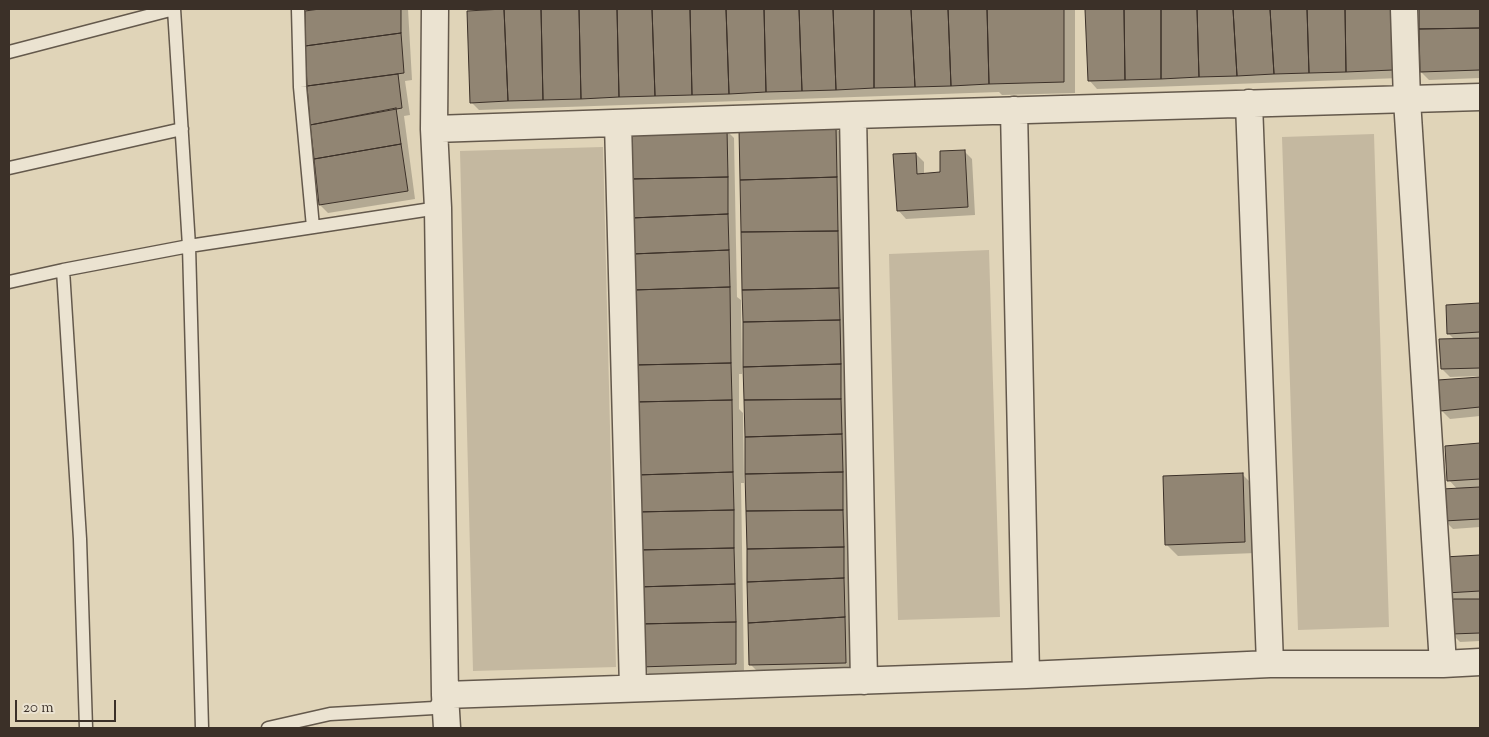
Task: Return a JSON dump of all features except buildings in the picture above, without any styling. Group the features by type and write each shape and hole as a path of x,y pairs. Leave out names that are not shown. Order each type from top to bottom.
{"street":[{"path":"435,9 434,128 438,208 444,695 447,728"},
{"path":"1404,9 1407,100 1443,664"},
{"path":"434,128 853,114 1480,97"},
{"path":"1249,103 1270,664"},
{"path":"1014,110 1026,675"},
{"path":"853,114 864,681"},
{"path":"618,123 633,688"},
{"path":"444,695 1026,675 1270,664 1443,664 1480,662"}],"lane":[{"path":"9,52 174,9 189,246 202,728"},
{"path":"298,9 300,87 314,227"},
{"path":"9,168 182,129"},
{"path":"9,282 189,246 438,208"},
{"path":"63,270 80,539 86,728"},
{"path":"268,728 330,714 434,708 444,695"}],"shaded area":[{"path":"1374,134 1389,627 1298,630 1282,137"},
{"path":"603,147 616,667 473,671 460,151"},
{"path":"989,250 1000,617 898,620 889,254"}]}
